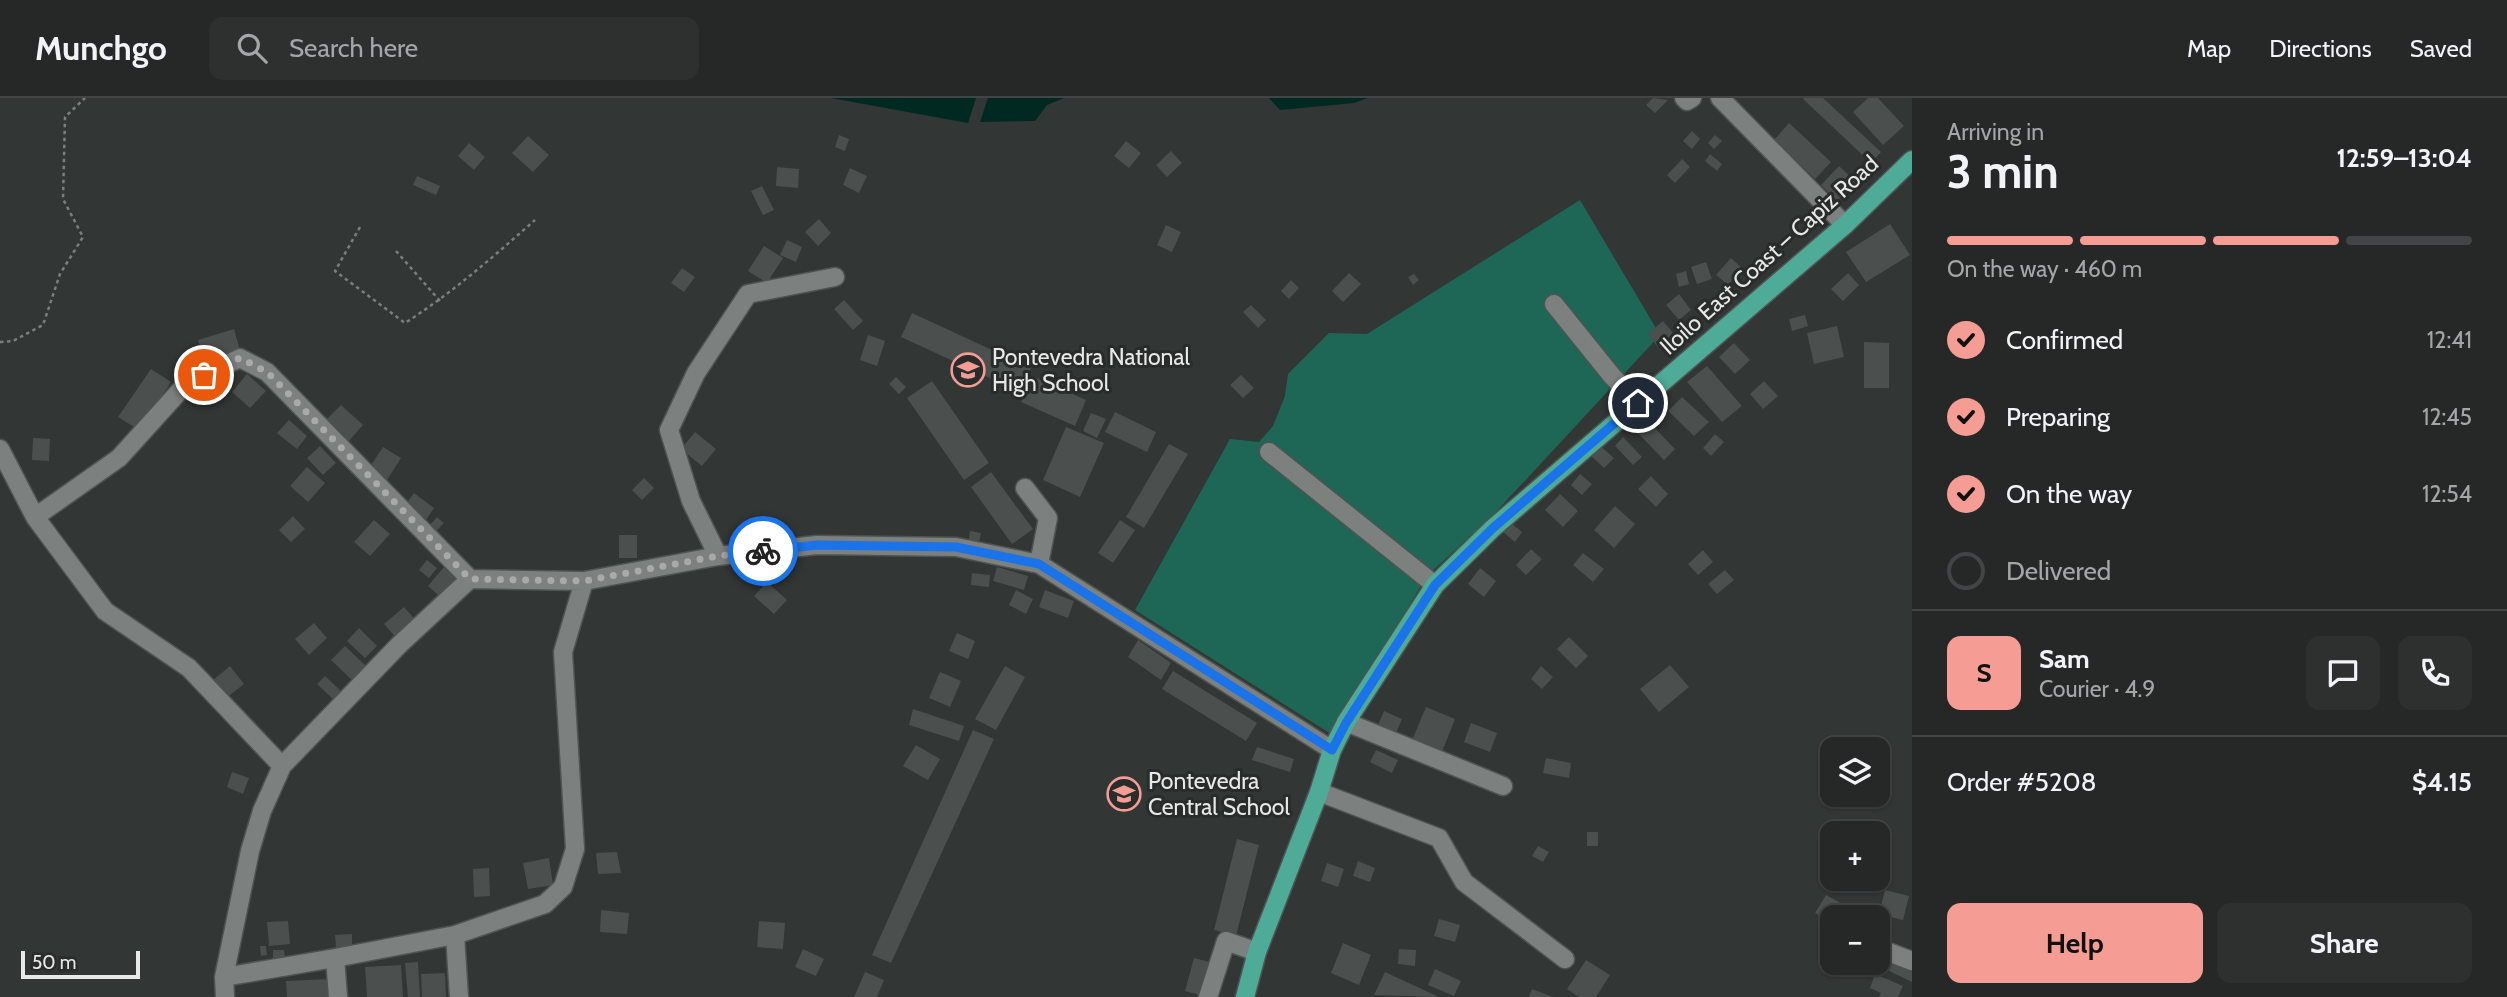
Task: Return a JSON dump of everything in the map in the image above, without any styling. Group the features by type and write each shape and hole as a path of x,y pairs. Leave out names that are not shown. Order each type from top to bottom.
{"main road":[{"name":"Iloilo East Coast – Capiz Road","path":"1245,997 1257,952 1319,792 1332,750 1346,723 1435,585 1493,528 1844,225 1912,160"}],"street":[{"path":"1684,98 1687,101 1692,98"},
{"path":"1720,98 1844,225"},
{"path":"718,556 691,501 669,430 696,373 748,294 835,277"},
{"path":"1554,304 1595,356 1638,403"},
{"path":"35,517 119,458 186,384 240,358 267,372 470,579"},
{"path":"0,449 35,517 105,611 189,668 282,766"},
{"path":"1269,452 1435,585"},
{"path":"1025,488 1048,518 1039,564"},
{"path":"225,997 224,977 250,851 262,811 282,766 399,645 470,579 584,581 718,556 817,545 956,547 1039,564 1332,750"},
{"path":"224,977 455,935 545,904 563,887 575,849 563,652 584,581"},
{"path":"1346,723 1503,786"},
{"path":"1319,792 1439,838 1464,882 1565,959"},
{"path":"455,935 459,997"},
{"path":"1208,997 1226,941 1257,952"},
{"path":"1890,953 1912,961"},
{"path":"335,958 338,997"}],"path":[{"path":"0,342 13,341 43,325 60,274 83,237 62,199 65,117 85,98"},
{"path":"360,227 335,271 405,323 440,301 535,220"},
{"path":"396,251 440,301"}],"shaded area":[{"path":"831,98 976,98 968,123"},
{"path":"988,98 1064,98 1047,105 1035,121 980,122"},
{"path":"1269,98 1368,98 1354,103 1280,110"},
{"path":"1580,200 1660,335 1494,514 1427,576 1331,734 1135,610 1230,439 1259,442 1273,426 1285,396 1288,374 1329,333 1367,334"}],"building":[{"path":"1653,98 1668,100 1655,113 1646,105"},
{"path":"1804,98 1823,98 1881,152 1871,163"},
{"path":"1868,98 1878,98 1904,126 1883,145 1853,112"},
{"path":"1789,123 1831,162 1815,179 1774,140"},
{"path":"1692,131 1700,139 1692,149 1683,141"},
{"path":"839,135 849,139 845,151 835,147"},
{"path":"1715,135 1722,141 1714,149 1708,143"},
{"path":"528,136 549,155 533,172 512,153"},
{"path":"1126,141 1141,153 1129,168 1114,156"},
{"path":"469,143 485,157 474,170 458,156"},
{"path":"1171,151 1182,163 1167,177 1156,165"},
{"path":"1710,154 1722,164 1717,171 1705,161"},
{"path":"1682,159 1690,167 1675,183 1667,175"},
{"path":"1839,166 1856,182 1837,201 1821,185"},
{"path":"777,167 799,169 798,188 776,186"},
{"path":"850,168 867,176 859,193 843,185"},
{"path":"417,176 440,186 436,195 413,185"},
{"path":"762,186 774,210 763,215 751,191"},
{"path":"819,219 831,233 818,246 805,232"},
{"path":"1890,224 1910,255 1866,282 1846,252"},
{"path":"1166,225 1181,232 1172,252 1157,245"},
{"path":"787,240 802,247 796,262 780,255"},
{"path":"764,246 783,258 767,283 748,271"},
{"path":"1731,258 1742,268 1728,285 1716,275"},
{"path":"1706,262 1712,279 1697,284 1691,267"},
{"path":"682,268 695,277 684,292 671,283"},
{"path":"1686,271 1689,284 1679,287 1676,274"},
{"path":"1349,273 1361,284 1343,302 1332,291"},
{"path":"1848,273 1859,285 1843,301 1831,289"},
{"path":"1414,274 1419,280 1413,285 1408,277"},
{"path":"1291,280 1299,288 1289,299 1281,291"},
{"path":"1679,294 1691,310 1679,320 1666,305"},
{"path":"844,300 863,321 853,330 834,309"},
{"path":"1251,305 1266,320 1258,328 1243,312"},
{"path":"912,313 1031,368 1020,392 901,337"},
{"path":"1805,315 1808,326 1792,331 1789,319"},
{"path":"1663,321 1674,334 1658,347 1648,334"},
{"path":"1837,326 1844,357 1814,364 1807,333"},
{"path":"234,329 241,354 206,364 198,340"},
{"path":"868,335 885,341 877,366 860,360"},
{"path":"1864,342 1889,343 1889,388 1864,388"},
{"path":"1734,343 1750,360 1735,374 1719,357"},
{"path":"1707,366 1742,406 1722,422 1687,382"},
{"path":"151,369 171,382 139,430 118,417"},
{"path":"247,374 266,391 250,408 232,392"},
{"path":"1241,375 1254,388 1243,398 1230,385"},
{"path":"1032,376 1086,400 1075,426 1021,402"},
{"path":"896,377 906,387 899,394 889,384"},
{"path":"932,381 989,463 964,480 907,398"},
{"path":"1764,381 1778,396 1763,409 1750,394"},
{"path":"1682,397 1709,422 1694,436 1668,411"},
{"path":"341,405 363,425 347,443 324,422"},
{"path":"1115,412 1156,432 1147,452 1105,432"},
{"path":"1091,413 1106,419 1097,438 1083,431"},
{"path":"1645,418 1675,449 1664,460 1633,428"},
{"path":"289,420 307,436 297,449 277,433"},
{"path":"1066,427 1104,443 1080,497 1043,480"},
{"path":"695,432 716,449 702,466 681,449"},
{"path":"1715,434 1724,442 1711,456 1703,448"},
{"path":"1623,437 1642,457 1633,465 1615,446"},
{"path":"33,438 50,439 49,461 32,460"},
{"path":"1169,444 1188,454 1144,528 1126,517"},
{"path":"1599,445 1614,458 1604,468 1590,455"},
{"path":"320,446 336,463 323,475 307,458"},
{"path":"383,447 401,458 387,480 369,468"},
{"path":"307,467 325,483 308,502 290,486"},
{"path":"991,472 1033,529 1012,544 971,487"},
{"path":"1580,474 1592,484 1582,495 1571,485"},
{"path":"1651,476 1668,494 1656,507 1638,489"},
{"path":"644,478 654,488 642,500 632,490"},
{"path":"414,493 434,508 426,520 405,505"},
{"path":"1560,494 1578,511 1563,527 1545,510"},
{"path":"1615,506 1635,524 1614,548 1594,530"},
{"path":"293,516 305,529 291,542 279,530"},
{"path":"437,517 444,523 435,532 429,526"},
{"path":"374,520 390,534 370,556 354,542"},
{"path":"1120,520 1135,530 1113,563 1098,553"},
{"path":"1511,523 1522,532 1515,542 1503,532"},
{"path":"970,531 981,533 978,547 968,545"},
{"path":"619,535 637,535 637,558 619,558"},
{"path":"1531,549 1542,559 1526,575 1516,565"},
{"path":"1703,550 1713,562 1698,575 1688,564"},
{"path":"1583,553 1604,569 1593,582 1573,565"},
{"path":"427,560 437,568 429,578 419,570"},
{"path":"444,567 461,582 444,600 428,586"},
{"path":"997,567 1028,576 1024,590 993,581"},
{"path":"1480,568 1496,581 1484,597 1468,584"},
{"path":"1725,570 1734,580 1717,594 1708,584"},
{"path":"972,573 990,575 989,587 971,585"},
{"path":"767,582 787,600 774,614 754,596"},
{"path":"1016,590 1033,599 1026,614 1009,605"},
{"path":"1045,590 1074,601 1068,618 1039,607"},
{"path":"404,607 419,624 399,641 384,624"},
{"path":"314,623 327,638 309,655 295,639"},
{"path":"359,628 377,646 365,658 347,641"},
{"path":"957,633 975,641 968,659 949,651"},
{"path":"1569,637 1588,656 1576,668 1557,649"},
{"path":"1138,640 1171,663 1161,680 1128,657"},
{"path":"345,646 369,669 355,683 331,660"},
{"path":"1670,665 1689,687 1659,712 1640,689"},
{"path":"230,666 244,684 226,698 212,681"},
{"path":"1005,666 1025,677 996,730 975,719"},
{"path":"1541,666 1553,677 1542,689 1531,679"},
{"path":"1173,671 1257,723 1246,741 1162,689"},
{"path":"940,672 961,681 950,707 929,698"},
{"path":"325,676 344,694 336,702 317,684"},
{"path":"1426,707 1455,719 1440,757 1410,745"},
{"path":"913,709 964,726 959,741 909,725"},
{"path":"1384,711 1402,719 1393,740 1375,732"},
{"path":"1471,723 1497,733 1490,752 1464,742"},
{"path":"973,730 994,739 891,963 872,955"},
{"path":"916,745 940,759 928,780 903,766"},
{"path":"1257,747 1294,759 1290,772 1252,760"},
{"path":"1376,750 1398,760 1392,773 1370,762"},
{"path":"1546,758 1571,763 1569,778 1543,773"},
{"path":"232,772 249,778 243,794 227,787"},
{"path":"1587,832 1598,832 1598,846 1587,846"},
{"path":"1237,839 1259,845 1236,936 1214,930"},
{"path":"1538,846 1549,852 1543,862 1532,856"},
{"path":"617,852 621,873 598,874 596,853"},
{"path":"549,858 553,885 528,889 523,863"},
{"path":"1358,861 1375,868 1370,882 1353,876"},
{"path":"1327,863 1344,869 1338,887 1321,881"},
{"path":"489,868 490,896 474,897 473,869"},
{"path":"1885,891 1909,896 1903,920 1890,917 1890,905 1881,905"},
{"path":"1826,895 1844,905 1820,905 1820,916 1815,913"},
{"path":"601,910 629,913 627,934 600,932"},
{"path":"1439,919 1460,925 1455,942 1434,936"},
{"path":"288,921 290,944 269,946 267,922"},
{"path":"759,921 785,923 783,949 757,947"},
{"path":"352,934 352,946 336,947 335,935"},
{"path":"1343,943 1371,955 1359,985 1331,973"},
{"path":"260,946 266,946 267,955 261,956"},
{"path":"803,949 824,959 816,976 795,967"},
{"path":"1399,949 1416,950 1415,966 1398,964"},
{"path":"273,950 284,950 285,958 273,958"},
{"path":"1892,954 1912,963 1912,982 1890,971"},
{"path":"1194,958 1213,963 1204,996 1185,991"},
{"path":"1586,960 1610,975 1596,997 1579,997 1567,989"},
{"path":"418,962 420,997 408,997 405,963"},
{"path":"401,965 403,997 367,997 365,967"},
{"path":"1435,969 1461,981 1454,996 1428,985"},
{"path":"865,972 884,980 877,997 854,997"},
{"path":"1385,972 1439,997 1374,995"},
{"path":"445,973 446,997 422,997 421,974"},
{"path":"1875,975 1903,986 1898,997 1879,997 1881,993 1870,988"},
{"path":"329,979 329,997 287,997 286,981"},
{"path":"1532,989 1553,997 1529,997"}],"way so far":[{"path":"204,375 240,358 267,372 470,579 584,581 718,556 763,551"}],"place":[{"name":"Pontevedra National High School","path":"968,370"},
{"name":"Pontevedra Central School","path":"1124,794"}],"route":[{"path":"763,551 817,545 956,547 1039,564 1332,750 1346,723 1435,585 1493,528 1638,403"}]}
